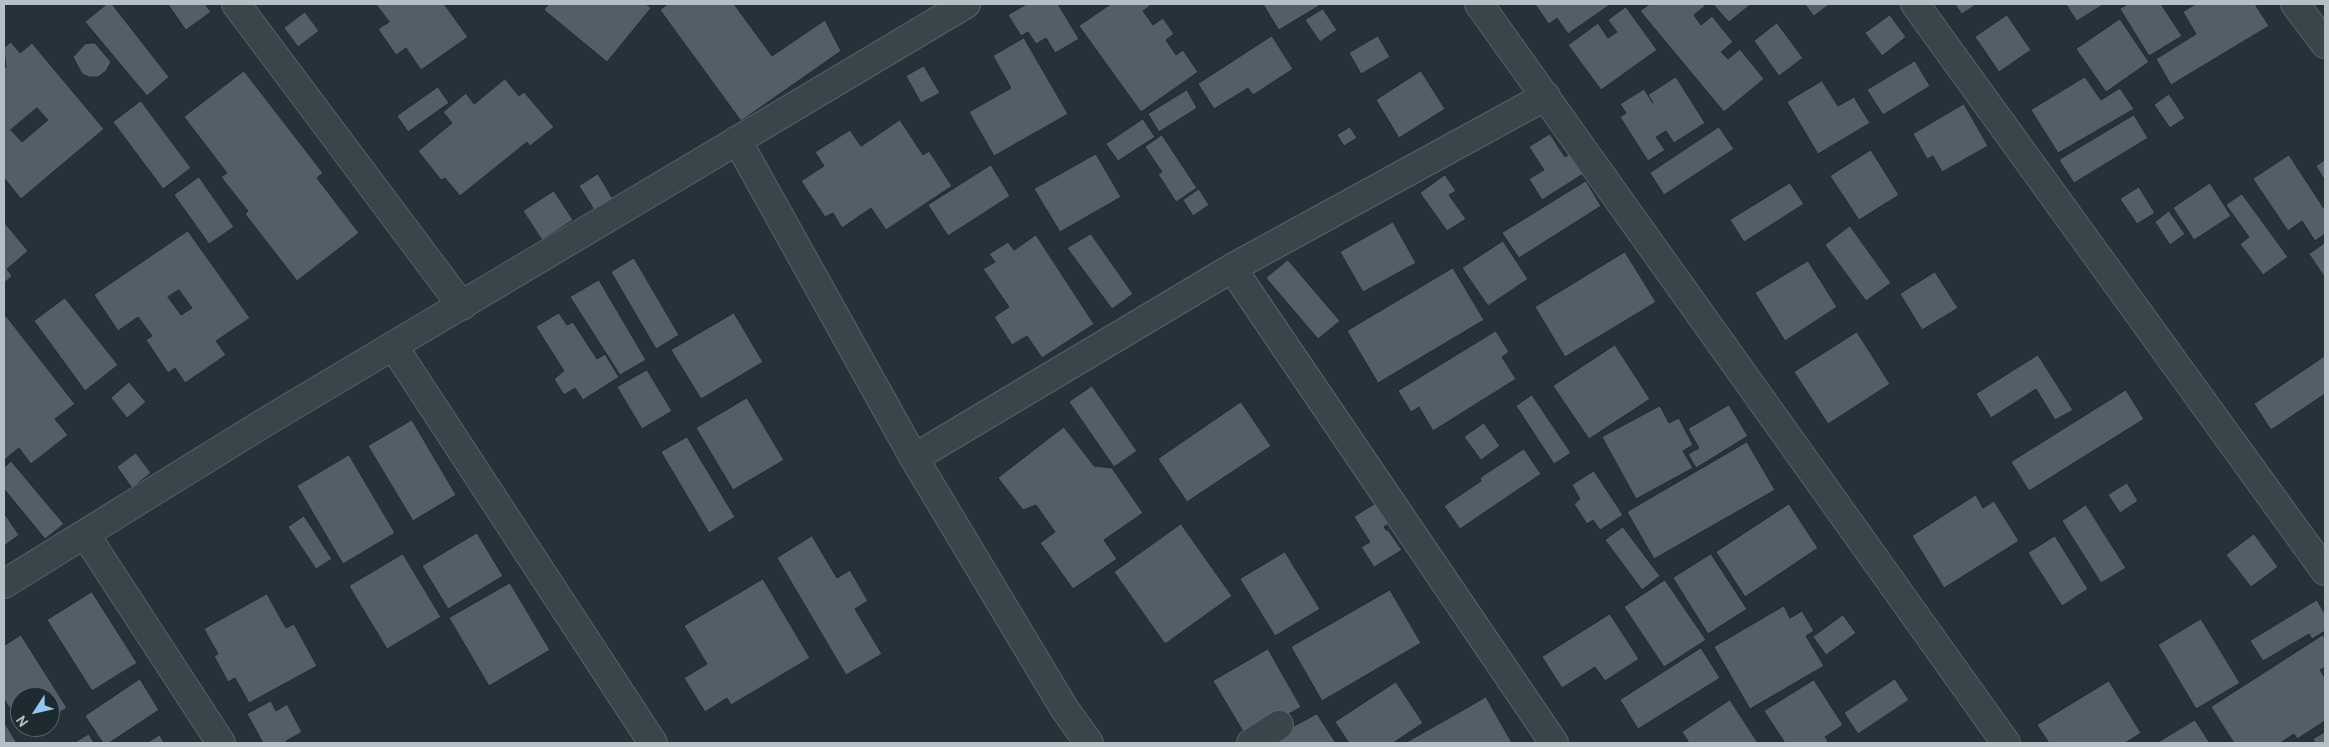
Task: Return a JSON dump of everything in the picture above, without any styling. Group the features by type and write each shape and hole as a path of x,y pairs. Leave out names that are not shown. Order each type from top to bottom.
{"street":[{"path":"236,4 462,306"},
{"path":"4,584 267,421 966,4"},
{"path":"1479,4 2006,743"},
{"path":"1915,4 2325,571"},
{"path":"2295,4 2325,44"},
{"path":"914,458 1232,268 1546,96"},
{"path":"737,140 914,458 1064,708 1089,743"},
{"path":"1232,268 1554,743"},
{"path":"394,346 653,743"},
{"path":"84,534 221,743"},
{"path":"1251,743 1279,725"}],"building":[{"path":"107,4 112,4 169,77 147,96 85,22"},
{"path":"168,4 205,4 211,12 186,30"},
{"path":"376,4 444,4 468,37 421,70 406,48 396,55 378,29 389,22"},
{"path":"549,4 646,4 651,8 607,62 544,10"},
{"path":"668,4 734,4 772,56 825,20 841,51 741,121 660,10"},
{"path":"1027,4 1058,4 1079,39 1055,53 1046,38 1036,44 1028,32 1021,36 1008,15"},
{"path":"1111,4 1148,4 1150,6 1143,11 1153,25 1163,18 1174,34 1166,40 1176,55 1183,50 1198,72 1141,112 1079,26"},
{"path":"1263,4 1322,4 1279,30"},
{"path":"1535,4 1611,4 1568,34 1557,18 1549,24"},
{"path":"1650,4 1704,4 1705,6 1694,15 1701,25 1712,16 1733,42 1721,52 1728,59 1740,49 1764,79 1724,112 1640,11"},
{"path":"1713,4 1749,4 1750,5 1729,22"},
{"path":"1805,4 1830,4 1814,16"},
{"path":"1955,4 1977,4 1962,14"},
{"path":"2066,4 2104,4 2077,21"},
{"path":"2128,4 2161,4 2182,36 2149,56 2120,9"},
{"path":"2196,4 2255,4 2269,26 2171,85 2156,59 2196,34 2183,12"},
{"path":"1626,7 1657,50 1601,90 1568,45 1598,23 1608,38 1617,32 1608,20"},
{"path":"1323,9 1337,30 1320,42 1305,20"},
{"path":"305,12 319,31 298,47 284,28"},
{"path":"1890,15 1906,37 1882,56 1865,33"},
{"path":"2007,15 2031,50 1999,72 1975,37"},
{"path":"2120,19 2149,62 2106,92 2076,49"},
{"path":"1777,23 1803,58 1779,76 1754,41"},
{"path":"1272,36 1293,69 1253,95 1248,88 1214,109 1198,84"},
{"path":"1378,36 1390,57 1361,74 1349,53"},
{"path":"1024,38 1068,114 994,156 969,112 1011,88 993,56"},
{"path":"11,42 20,53 32,43 104,129 21,199 4,178 4,69 6,67 4,48","holes":["37,108 48,120 22,142 11,130"]},
{"path":"95,43 111,62 106,71 98,77 89,77 82,74 73,57 85,44"},
{"path":"1915,61 1930,86 1883,115 1867,90"},
{"path":"924,66 940,93 921,103 906,76"},
{"path":"244,71 323,173 317,178 359,233 297,281 245,214 248,211 221,177 227,173 184,117"},
{"path":"1421,71 1445,109 1399,138 1376,100"},
{"path":"1676,77 1705,123 1674,143 1666,131 1656,137 1665,150 1648,161 1620,117 1626,113 1620,104 1644,89 1653,103 1648,95"},
{"path":"2085,77 2101,100 2120,88 2134,109 2058,153 2031,110"},
{"path":"505,79 519,96 524,92 554,127 530,146 527,142 460,196 445,178 441,180 418,151 452,123 443,112 466,93 474,104"},
{"path":"1822,81 1838,106 1854,97 1870,123 1818,154 1787,102"},
{"path":"438,87 449,103 408,132 397,116"},
{"path":"1187,90 1197,108 1159,132 1148,114"},
{"path":"2169,94 2185,118 2170,128 2154,105"},
{"path":"141,101 191,168 163,189 113,122"},
{"path":"1964,104 1988,146 1942,172 1933,156 1927,159 1913,134"},
{"path":"2134,115 2148,138 2074,183 2059,160"},
{"path":"1143,119 1155,137 1118,161 1106,144"},
{"path":"900,120 923,155 929,151 952,186 886,230 871,208 842,228 833,213 825,217 801,181 824,166 815,152 850,130 861,146"},
{"path":"1350,127 1357,138 1344,146 1337,135"},
{"path":"1719,127 1734,149 1664,195 1650,173"},
{"path":"1550,134 1565,157 1571,153 1583,174 1542,200 1529,179 1544,170 1529,147"},
{"path":"1162,135 1197,188 1176,202 1158,174 1162,172 1145,147"},
{"path":"1871,150 1899,195 1859,220 1830,176"},
{"path":"1096,154 1121,197 1060,232 1034,189"},
{"path":"2289,155 2325,210 2325,234 2315,241 2302,221 2288,231 2253,179"},
{"path":"2325,160 2325,181 2316,166"},
{"path":"991,165 1010,196 948,236 928,205"},
{"path":"598,174 613,199 595,211 579,186"},
{"path":"1445,175 1456,191 1449,195 1466,219 1447,231 1420,193"},
{"path":"199,177 234,227 209,244 174,195"},
{"path":"1586,181 1601,206 1519,258 1502,233"},
{"path":"1790,183 1804,204 1744,242 1730,220"},
{"path":"2210,183 2231,216 2194,240 2173,208"},
{"path":"2139,187 2155,213 2137,224 2120,199"},
{"path":"1199,189 1209,205 1193,216 1183,200"},
{"path":"554,191 573,220 542,240 523,211"},
{"path":"2242,194 2288,257 2263,275 2240,244 2249,237 2226,205"},
{"path":"2169,211 2185,234 2170,245 2155,222"},
{"path":"4,222 28,251 7,269 12,276 4,283"},
{"path":"1393,222 1416,263 1363,292 1340,252"},
{"path":"1850,226 1891,283 1866,301 1825,245"},
{"path":"188,231 250,318 216,341 226,355 185,383 175,368 168,373 146,340 152,336 138,317 118,331 94,295","holes":["179,290 192,308 181,315 168,297"]},
{"path":"1091,234 1133,294 1112,309 1067,248"},
{"path":"1036,235 1094,324 1042,358 1027,336 1012,345 994,317 1009,307 983,269 995,262 989,254 1008,242 1014,250"},
{"path":"1503,241 1528,279 1488,306 1462,268"},
{"path":"2325,243 2325,278 2309,254"},
{"path":"1625,252 1656,302 1565,357 1535,307"},
{"path":"634,258 679,335 656,349 611,272"},
{"path":"1288,260 1340,321 1318,339 1266,278"},
{"path":"1808,261 1837,307 1785,341 1755,293"},
{"path":"1453,268 1484,320 1378,383 1347,331"},
{"path":"1935,272 1958,308 1922,330 1900,294"},
{"path":"599,280 646,360 620,375 570,297"},
{"path":"65,298 118,365 85,391 34,321"},
{"path":"559,313 567,325 573,322 597,359 605,354 619,377 583,400 575,388 564,395 554,379 564,371 536,327"},
{"path":"734,313 763,362 701,399 671,350"},
{"path":"6,316 75,404 55,419 68,435 31,464 19,448 4,460 4,318"},
{"path":"1496,331 1509,352 1502,357 1516,379 1433,431 1419,407 1411,412 1398,391"},
{"path":"1857,332 1890,384 1828,424 1794,372"},
{"path":"1615,345 1650,399 1589,439 1553,386"},
{"path":"2038,355 2073,410 2055,420 2036,389 1991,418 1976,394"},
{"path":"2325,356 2325,394 2271,430 2254,404"},
{"path":"647,370 672,411 642,429 617,387"},
{"path":"129,382 146,402 127,418 111,398"},
{"path":"1092,386 1137,451 1114,467 1069,402"},
{"path":"2126,390 2144,419 2029,491 2011,462"},
{"path":"1532,395 1571,453 1554,464 1516,406"},
{"path":"747,398 784,460 733,490 696,428"},
{"path":"1241,402 1271,446 1187,502 1158,459"},
{"path":"1729,405 1748,436 1696,468 1688,454 1699,448 1688,429"},
{"path":"1660,406 1669,423 1679,418 1693,445 1683,451 1693,468 1636,499 1602,437"},
{"path":"412,420 456,495 413,521 368,446"},
{"path":"1484,423 1500,446 1481,460 1464,437"},
{"path":"1064,427 1094,466 1112,468 1143,513 1104,540 1117,559 1073,589 1040,543 1055,532 1036,505 1023,510 998,478"},
{"path":"687,437 735,517 709,533 661,452"},
{"path":"1747,442 1775,490 1654,559 1627,512"},
{"path":"1524,449 1541,474 1460,529 1444,506 1481,481 1480,478"},
{"path":"136,453 151,473 132,488 117,467"},
{"path":"349,455 395,533 343,564 297,486"},
{"path":"11,461 64,524 45,539 4,489 4,468"},
{"path":"1594,471 1623,515 1600,530 1593,520 1587,524 1574,504 1580,499 1572,485"},
{"path":"2127,483 2138,501 2120,513 2108,495"},
{"path":"1976,495 1983,508 1994,501 2019,541 1944,588 1912,536"},
{"path":"1381,500 1393,521 1384,527 1402,550 1374,567 1361,547 1370,542 1354,517"},
{"path":"1789,504 1818,548 1745,597 1716,552"},
{"path":"2086,505 2126,568 2101,583 2062,521"},
{"path":"4,513 19,535 4,546"},
{"path":"304,516 332,559 316,569 288,527"},
{"path":"1181,524 1232,596 1165,644 1114,572"},
{"path":"1623,527 1660,576 1642,590 1605,540"},
{"path":"477,533 503,576 448,609 422,566"},
{"path":"2254,534 2278,567 2251,587 2226,555"},
{"path":"812,536 837,578 850,570 868,601 855,609 882,654 846,675 777,558"},
{"path":"2055,536 2088,589 2062,606 2028,553"},
{"path":"1285,552 1320,609 1275,636 1240,579"},
{"path":"403,554 441,617 387,649 349,586"},
{"path":"1711,554 1747,609 1708,634 1673,578"},
{"path":"763,579 810,658 731,705 727,698 705,712 684,678 707,664 684,626"},
{"path":"1665,580 1706,640 1664,667 1624,607"},
{"path":"510,583 550,650 489,686 449,618"},
{"path":"1390,590 1421,643 1322,701 1291,647"},
{"path":"92,592 137,663 92,691 47,620"},
{"path":"267,594 286,628 294,624 317,666 249,703 235,678 228,682 214,656 218,654 204,629"},
{"path":"2317,600 2325,614 2325,631 2312,639 2309,634 2263,661 2250,641"},
{"path":"1784,606 1790,618 1802,611 1814,631 1806,636 1824,666 1750,709 1714,647"},
{"path":"1610,614 1639,659 1605,681 1595,667 1562,688 1542,657"},
{"path":"1843,615 1856,633 1826,655 1813,637"},
{"path":"2201,619 2240,683 2196,709 2158,645"},
{"path":"21,635 54,687 10,687 10,709 4,699 4,646"},
{"path":"2323,635 2325,639 2325,667 2320,670 2325,678 2325,721 2297,739 2294,734 2280,743 2234,743 2211,707"},
{"path":"1701,648 1720,678 1638,729 1620,700"},
{"path":"1268,649 1301,707 1247,738 1213,681"},
{"path":"140,679 159,710 109,743 103,743 85,716"},
{"path":"1895,679 1909,700 1858,734 1844,713"},
{"path":"1814,680 1843,725 1825,737 1828,741 1825,743 1785,743 1764,711"},
{"path":"2109,681 2141,733 2125,743 2049,743 2037,725"},
{"path":"1396,682 1423,723 1393,743 1349,743 1335,722"},
{"path":"60,697 67,708 60,712"},
{"path":"1486,697 1512,743 1405,743 1458,713"},
{"path":"1730,700 1758,743 1689,743 1682,732"},
{"path":"271,701 276,711 287,704 302,732 286,741 287,743 263,743 247,714"},
{"path":"1317,714 1336,743 1263,743"},
{"path":"2195,720 2210,743 2157,743"},
{"path":"4,722 10,732 10,737 13,737 17,743 4,743"},
{"path":"2325,732 2325,743 2315,743 2313,739"},
{"path":"89,734 94,743 74,743"},
{"path":"160,735 164,743 147,743"}]}
